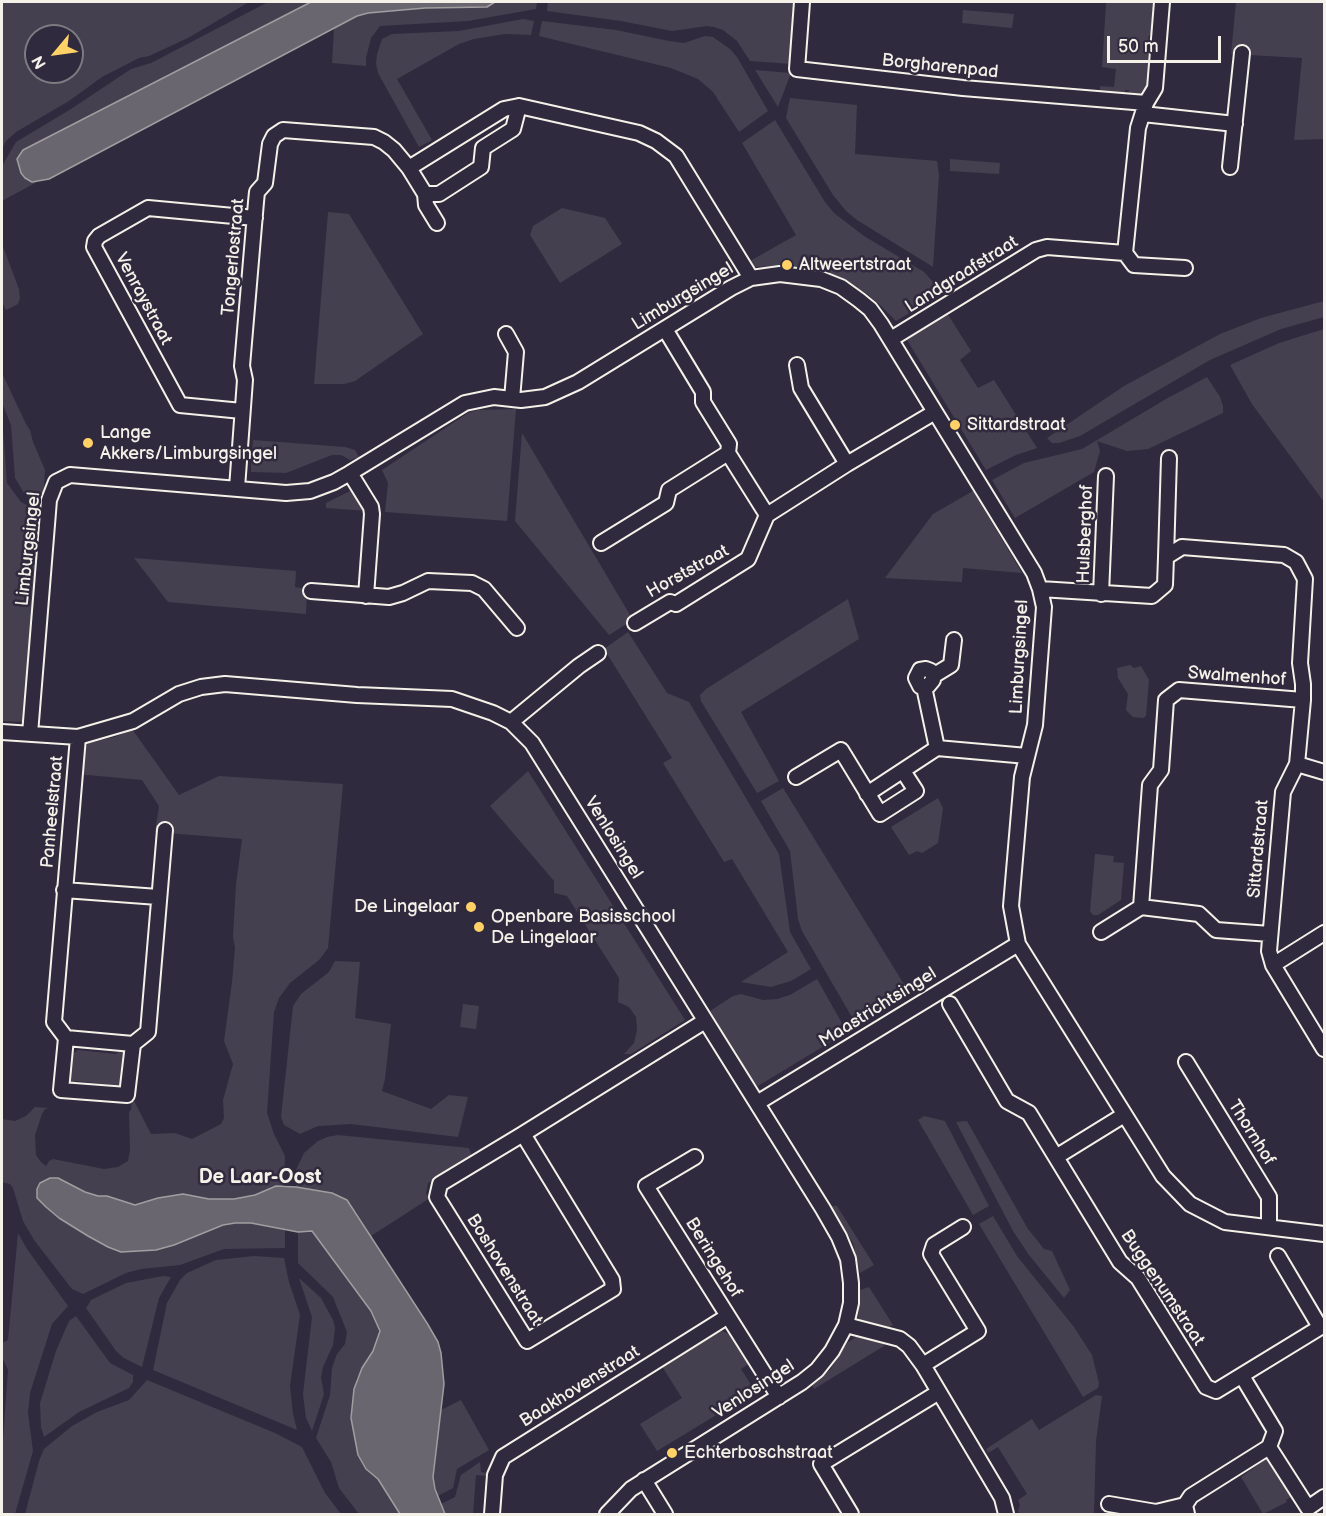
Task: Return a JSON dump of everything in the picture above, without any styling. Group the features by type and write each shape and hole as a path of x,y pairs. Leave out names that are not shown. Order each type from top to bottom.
{"street":[{"name":"Borgharenpad","path":"802,2 797,69 1144,109"},
{"path":"1125,253 1138,128 1144,109 1155,88 1162,2"},
{"path":"1230,167 1242,53"},
{"path":"425,194 439,195 481,166 483,148 513,129 519,106"},
{"path":"409,168 504,109 519,106 639,133 656,141 676,156 751,278"},
{"path":"1144,109 1235,124"},
{"name":"Tongerlostraat","path":"237,488 244,380 242,366 257,192 265,183 270,144 274,136 283,130 374,137 394,150 409,168 425,194 426,205 437,223"},
{"name":"Venraystraat","path":"242,411 180,405 94,247 99,236 148,208 255,218"},
{"name":"Landgraafstraat","path":"891,339 1036,250 1047,247 1125,253 1134,265 1185,267"},
{"name":"Limburgsingel","path":"30,734 49,500 56,482 70,475 286,493 310,490 350,473 465,403 494,397 512,399 545,397 574,384 751,278 780,274 820,279 841,287 870,309 891,339 1034,573 1040,589 1044,607 1035,725 1022,777 1011,906 1018,945 1163,1176 1190,1204 1225,1222 1324,1234"},
{"path":"664,329 703,392 703,402 729,444 728,453 767,515 935,412"},
{"path":"506,334 516,352 512,399"},
{"path":"797,365 801,388 847,464"},
{"path":"601,543 666,503 669,489 728,453"},
{"path":"1040,589 1152,596 1165,585 1169,458"},
{"path":"350,473 371,507 372,514 366,596"},
{"name":"Hulsberghof","path":"1101,594 1106,476"},
{"name":"Horststraat","path":"636,623 670,602 676,604 748,559 767,515"},
{"name":"Sittardstraat","path":"1166,557 1182,547 1284,555 1296,562 1305,579 1300,663 1303,684 1297,764 1283,792 1269,951 1273,965 1324,1049"},
{"path":"311,591 366,596 396,595 428,581 472,583 484,589 517,628"},
{"path":"937,748 924,687 932,684 933,676 951,665 954,640"},
{"path":"511,722 598,653"},
{"name":"Venlosingel","path":"2,732 78,737 133,721 179,694 201,687 225,684 357,695 452,699 493,713 511,722 532,743 839,1237 848,1259 851,1283 851,1303 846,1324 832,1351 817,1370 779,1397 626,1492 607,1515"},
{"name":"Swalmenhof","path":"1141,907 1150,785 1161,770 1166,700 1179,690 1302,700"},
{"name":"Panheelstraat","path":"78,737 54,1022 66,1038 61,1090 127,1095 133,1044 148,1032 165,830"},
{"path":"867,794 937,748 1027,756"},
{"path":"796,777 841,750 880,814 916,791 903,771"},
{"path":"1297,764 1324,772"},
{"name":"Panheelstraat","path":"64,890 158,897"},
{"path":"1101,932 1141,907 1199,914 1216,930 1270,934"},
{"path":"1273,965 1324,933"},
{"name":"Maastrichtsingel","path":"757,1103 1018,945"},
{"name":"Buggenumstraat","path":"950,1004 1007,1101 1029,1113 1120,1262 1138,1278 1206,1387 1216,1391 1322,1326 1278,1256"},
{"name":"Boshovenstraat","path":"523,1134 612,1280 613,1289 526,1341 437,1197 440,1184 705,1021"},
{"path":"66,1038 133,1044"},
{"name":"Thornhof","path":"1186,1062 1269,1197 1269,1227"},
{"path":"1056,1157 1124,1115"},
{"name":"Beringehof","path":"695,1157 646,1186 779,1397"},
{"path":"923,1365 978,1331 931,1254 934,1245 963,1227"},
{"name":"Baakhovenstraat","path":"492,1515 495,1475 503,1457 728,1316"},
{"path":"846,1324 900,1339 909,1346 923,1365 1002,1498 1006,1515"},
{"path":"1109,1504 1156,1512 1186,1510 1191,1496 1269,1447 1275,1431 1242,1376"},
{"path":"851,1515 821,1464 939,1392"},
{"path":"1269,1447 1308,1508 1324,1497"},
{"path":"644,1480 665,1515"}],"shaded area":[{"path":"2,2 249,2 188,38 149,56 139,58 102,77 69,101 16,132 6,141 2,149"},
{"path":"268,2 311,2 23,150 21,173 25,179 37,182 2,201 2,166 16,142 131,69 151,63"},
{"path":"311,2 495,2 487,7 425,8 357,16 49,179 32,182 21,173 17,159 23,150"},
{"path":"495,2 537,2 536,9 468,21 380,26 371,38 366,66 332,63 334,28 357,16 425,8 487,7"},
{"path":"548,2 797,2 792,64 750,61 737,41 723,30 714,27 672,31 621,21 547,11"},
{"path":"1108,2 1153,2 1151,27 1156,28 1156,35 1149,35 1148,41 1155,42 1155,48 1149,48 1146,87 1150,91 1145,97 1129,95 1129,90 1125,90 1125,95 1100,91 1100,86 1114,87 1116,69 1102,67 1106,4"},
{"path":"1236,2 1324,2 1324,139 1294,140 1302,58 1231,54"},
{"path":"963,10 1014,14 1012,28 962,23"},
{"path":"523,19 534,21 531,35 505,34 474,39 459,44 397,79 432,140 419,147 378,73 377,54 382,39 392,34 459,31"},
{"path":"542,21 616,30 684,43 705,36 713,37 737,57 768,111 739,132 713,92 698,79 671,68 539,36"},
{"path":"755,70 791,73 778,107"},
{"path":"790,98 857,105 855,154 937,161 939,175 933,267 846,211 833,195 786,118"},
{"path":"775,120 834,213 864,236 924,272 943,293 896,321 866,293 833,276 802,268 753,267 750,261 796,235 742,143"},
{"path":"950,159 1000,163 999,174 950,171"},
{"path":"562,208 605,218 622,244 560,283 530,235 533,226"},
{"path":"328,212 349,214 423,334 355,381 344,384 314,384"},
{"path":"2,244 19,289 20,298 18,304 6,310 2,302"},
{"path":"1324,301 1324,317 1281,329 1210,360 1080,436 1059,443 1052,443 1047,438 1124,386 1220,334 1261,318"},
{"path":"945,310 971,351 960,360 978,388 994,380 1037,448 1016,455 986,470 904,335"},
{"path":"1324,329 1324,502 1252,404 1230,365 1279,343"},
{"path":"2,373 30,430 45,470 43,502 24,493 15,478 11,425 2,403"},
{"path":"1207,377 1220,397 1223,413 1148,449 1127,451 1097,441 1100,451 1094,472 1015,518 992,480 1024,463 1082,449"},
{"path":"516,409 507,521 385,512 388,483 382,470 468,413 478,410"},
{"path":"2,418 7,483 21,502 30,507 43,509 24,722 2,721"},
{"path":"522,433 633,620 609,635 515,521"},
{"path":"253,440 345,447 355,450 359,457 350,460 341,455 332,455 286,473 251,472 251,460 257,460 257,451 252,450"},
{"path":"354,489 368,511 326,508 326,503"},
{"path":"973,491 1022,573 963,568 962,582 885,578 933,514"},
{"path":"134,558 296,571 295,587 307,589 306,614 168,602"},
{"path":"848,599 859,639 741,712 779,781 757,793 701,701 700,695"},
{"path":"628,632 667,693 689,702 779,854 790,932 811,969 791,981 771,987 741,982 788,952 732,859 724,862 663,763 672,758 604,649"},
{"path":"1130,665 1134,668 1141,666 1149,680 1146,716 1143,718 1133,717 1126,710 1128,694 1118,678 1117,668"},
{"path":"132,729 179,795 219,776 343,784 328,948 319,960 290,983 279,998 274,1012 267,1113 285,1156 284,1187 276,1186 255,1195 234,1199 209,1199 183,1194 135,1205 85,1192 58,1178 38,1198 59,1218 108,1247 156,1250 223,1225 251,1223 285,1230 285,1248 224,1249 180,1265 126,1273 83,1294 72,1289 34,1240 23,1221 13,1188 10,1184 2,1182 2,1119 15,1121 26,1116 35,1107 49,1108 45,1109 42,1114 35,1135 36,1155 41,1162 46,1166 53,1159 104,1169 118,1167 128,1161 129,1112 132,1097 151,1134 175,1133 192,1139 221,1124 224,1118 223,1100 233,1064 224,1041 232,982 236,885 242,839 155,832 159,806 142,780 77,774 79,745 115,737"},
{"path":"528,771 685,1020 631,1054 624,1054 634,1043 637,1030 636,1017 629,1007 618,1002 619,978 567,896 554,893 554,881 490,806"},
{"path":"783,788 910,994 857,1026 802,931 798,919 790,851 761,801"},
{"path":"938,798 943,808 938,843 922,853 917,851 909,855 891,827"},
{"path":"1095,854 1114,856 1113,862 1124,863 1121,900 1098,915 1093,915 1090,911"},
{"path":"335,961 360,962 355,1018 391,1024 382,1091 431,1109 449,1095 468,1097 458,1137 351,1124 318,1126 300,1134 284,1125 281,1117 293,1006 301,994 329,972"},
{"path":"817,979 847,1032 758,1086 750,1077 710,1011 733,996 741,994 763,1000 777,999 790,995"},
{"path":"463,1004 479,1006 476,1029 460,1027"},
{"path":"69,1049 74,1053 78,1050 116,1054 122,1049 126,1053 123,1086 119,1089 115,1085 75,1081 75,1084 70,1085 66,1080"},
{"path":"924,1116 945,1121 989,1206 973,1215 918,1120"},
{"path":"967,1121 1028,1229 1044,1249 1052,1251 1070,1290 1064,1298 1029,1255 1013,1231 956,1122"},
{"path":"338,1135 469,1148 472,1158 428,1183 426,1194 430,1198 371,1236 356,1212 332,1193 296,1187 296,1170 304,1153 318,1141"},
{"path":"50,1178 58,1178 85,1192 135,1205 183,1194 209,1199 234,1199 255,1195 276,1186 332,1193 347,1200 438,1342 444,1384 433,1477 445,1514 400,1514 378,1479 366,1469 358,1455 351,1418 354,1389 380,1331 371,1311 312,1231 298,1232 251,1223 235,1223 223,1225 156,1250 121,1252 108,1247 59,1218 37,1198 40,1183"},
{"path":"831,1206 837,1206 874,1265 860,1273 853,1243"},
{"path":"993,1216 1017,1256 1074,1327 1092,1355 1099,1383 1098,1388 1083,1397 979,1224"},
{"path":"311,1230 371,1311 380,1331 373,1352 357,1378 351,1418 358,1455 366,1469 378,1479 399,1513 396,1514 359,1514 339,1488 331,1462 316,1438 330,1395 332,1368 337,1354 345,1344 347,1332 333,1297 298,1263 298,1232"},
{"path":"18,1233 68,1306 52,1324 30,1393 28,1413 33,1451 15,1514 2,1514 2,1453 8,1370 2,1357 2,1343 8,1340"},
{"path":"254,1256 284,1258 300,1315 290,1386 297,1430 153,1370 167,1303 180,1280 187,1273 216,1260"},
{"path":"163,1276 171,1277 159,1298 142,1367 116,1351 86,1308 91,1300 126,1283"},
{"path":"299,1278 321,1298 335,1328 333,1345 323,1367 321,1378 324,1394 312,1431 306,1418 303,1394 312,1317"},
{"path":"869,1287 893,1325 885,1329 867,1325 858,1317 860,1290"},
{"path":"76,1316 110,1363 133,1375 133,1382 129,1388 79,1412 44,1437 41,1427 40,1403 56,1351 69,1321"},
{"path":"722,1331 732,1335 743,1350 750,1363 741,1369 753,1388 757,1386 759,1389 657,1451 640,1424 682,1398 661,1365"},
{"path":"863,1336 886,1342 884,1346 814,1389 812,1385 830,1370 847,1343 856,1337"},
{"path":"147,1380 275,1433 302,1447 325,1493 341,1514 25,1514 44,1449 72,1426 97,1412 129,1400"},
{"path":"1096,1395 1102,1396 1096,1441 1094,1514 1020,1514 1018,1500 1027,1494 998,1447 988,1453 986,1449 1032,1419 1039,1430"},
{"path":"461,1400 489,1450 457,1469 453,1488 438,1496 433,1477 441,1410"},
{"path":"1266,1459 1272,1460 1294,1495 1286,1500 1287,1502 1263,1514 1241,1477"},
{"path":"480,1462 481,1472 487,1473 487,1476 476,1475 473,1514 445,1514 441,1504 455,1497 461,1475"}],"place":[{"name":"Altweertstraat","path":"787,265"},
{"name":"Sittardstraat","path":"955,425"},
{"name":"Lange Akkers/Limburgsingel","path":"88,443"},
{"name":"De Lingelaar","path":"471,907"},
{"name":"Openbare Basisschool De Lingelaar","path":"479,927"},
{"name":"Echterboschstraat","path":"672,1453"}],"district":[{"name":"De Laar-Oost","path":"260,1178"}]}
